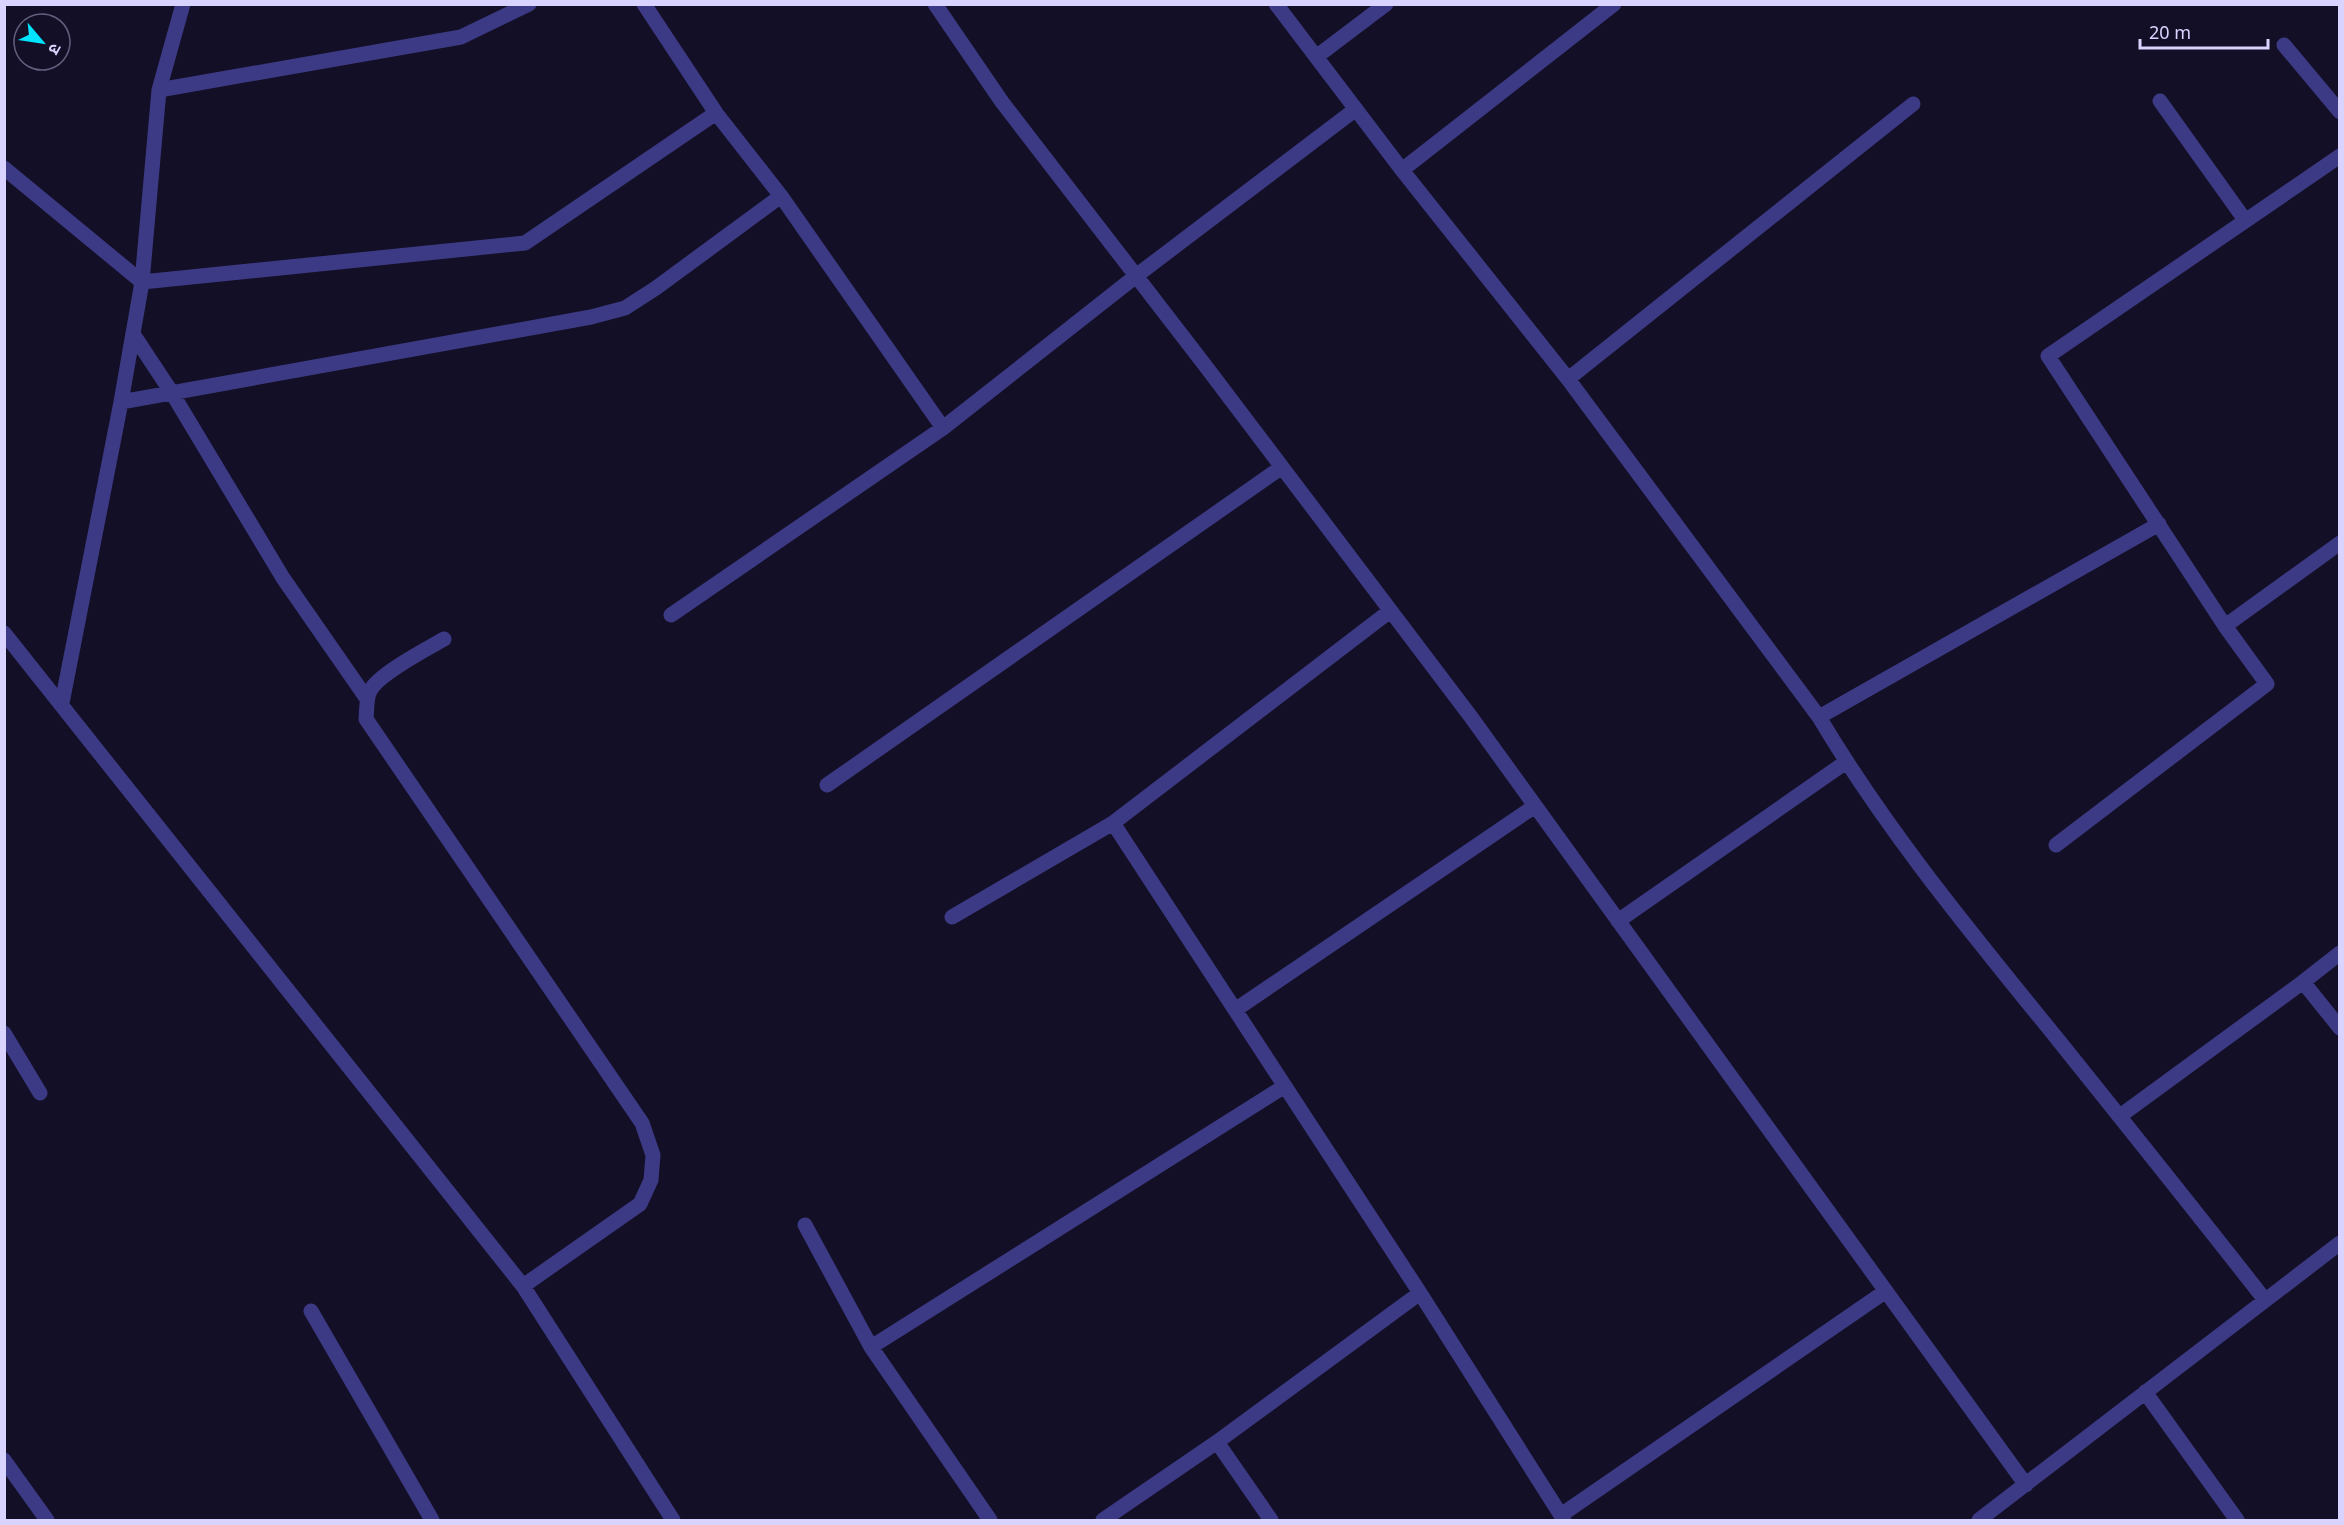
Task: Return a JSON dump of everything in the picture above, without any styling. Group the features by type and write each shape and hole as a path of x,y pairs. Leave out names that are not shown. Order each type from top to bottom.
{"street":[{"path":"62,703 142,282 159,90 183,4"},
{"path":"159,90 461,37 529,4"},
{"path":"644,4 716,113 782,196 942,428"},
{"path":"935,4 1002,102 1282,467 1535,806 2026,1485"},
{"path":"1276,4 1402,170 1568,379 1819,717 1846,762 1935,889 2120,1116 2265,1300"},
{"path":"1316,57 1386,4"},
{"path":"1402,170 1614,4"},
{"path":"2284,45 2340,111"},
{"path":"2160,101 2245,220"},
{"path":"1568,379 1913,104"},
{"path":"671,615 942,428 1136,276 1356,109"},
{"path":"4,168 142,282 525,243 716,113"},
{"path":"2056,844 2267,684 2225,626 2048,356 2340,156"},
{"path":"121,402 591,317 625,308 782,196"},
{"path":"133,334 172,393 283,578 368,699"},
{"path":"827,785 1282,467"},
{"path":"1819,717 2159,524"},
{"path":"2225,626 2340,543"},
{"path":"952,917 1113,823 1390,611"},
{"path":"4,633 524,1286 673,1521"},
{"path":"444,639 382,677 371,688 366,719 642,1123 653,1155 651,1180 640,1204 524,1286"},
{"path":"1618,921 1846,762"},
{"path":"1235,1010 1535,806"},
{"path":"1113,823 1420,1293 1562,1518 1886,1291"},
{"path":"2120,1116 2340,953"},
{"path":"2303,982 2340,1028"},
{"path":"4,1033 40,1093"},
{"path":"871,1347 1285,1086"},
{"path":"805,1225 871,1347 990,1521"},
{"path":"1979,1521 2340,1243"},
{"path":"1103,1521 1217,1442 1420,1293"},
{"path":"311,1311 432,1521"},
{"path":"2145,1392 2237,1521"},
{"path":"1217,1442 1271,1521"},
{"path":"4,1460 47,1521"}]}
